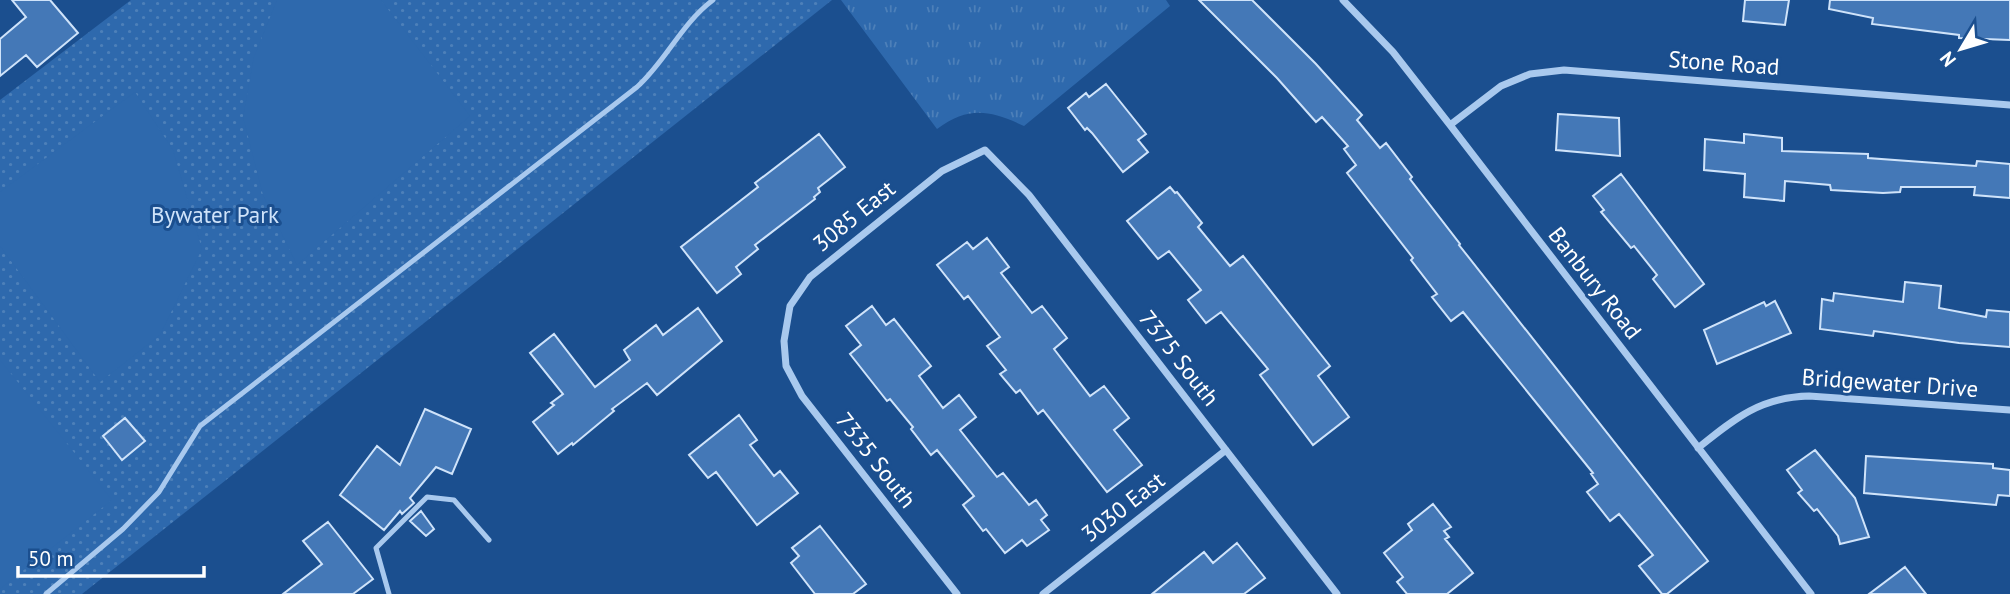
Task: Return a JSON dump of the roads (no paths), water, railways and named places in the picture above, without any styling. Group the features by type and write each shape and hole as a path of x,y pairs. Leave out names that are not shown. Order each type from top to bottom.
{"street":[{"name":"Banbury Road","path":"1343,0 1393,52 1811,594"},
{"name":"Stone Road","path":"1450,125 1501,86 1530,74 1564,70 2010,105"},
{"name":"3085 East","path":"784,341 790,306 810,276 942,171 985,150"},
{"name":"7375 South","path":"985,150 1029,195 1337,594"},
{"name":"7335 South","path":"784,341 786,366 802,397 957,594"},
{"name":"Bridgewater Drive","path":"1698,448 1745,412 1787,396 2010,410"},
{"name":"3030 East","path":"1043,594 1226,450"}],"lane":[{"path":"46,594 123,529 159,492 200,426 637,87 650,75 686,24 713,0"},
{"path":"389,594 376,548 427,497 454,500 489,540"}],"park label":[{"name":"Bywater Park","path":"215,215"}]}
